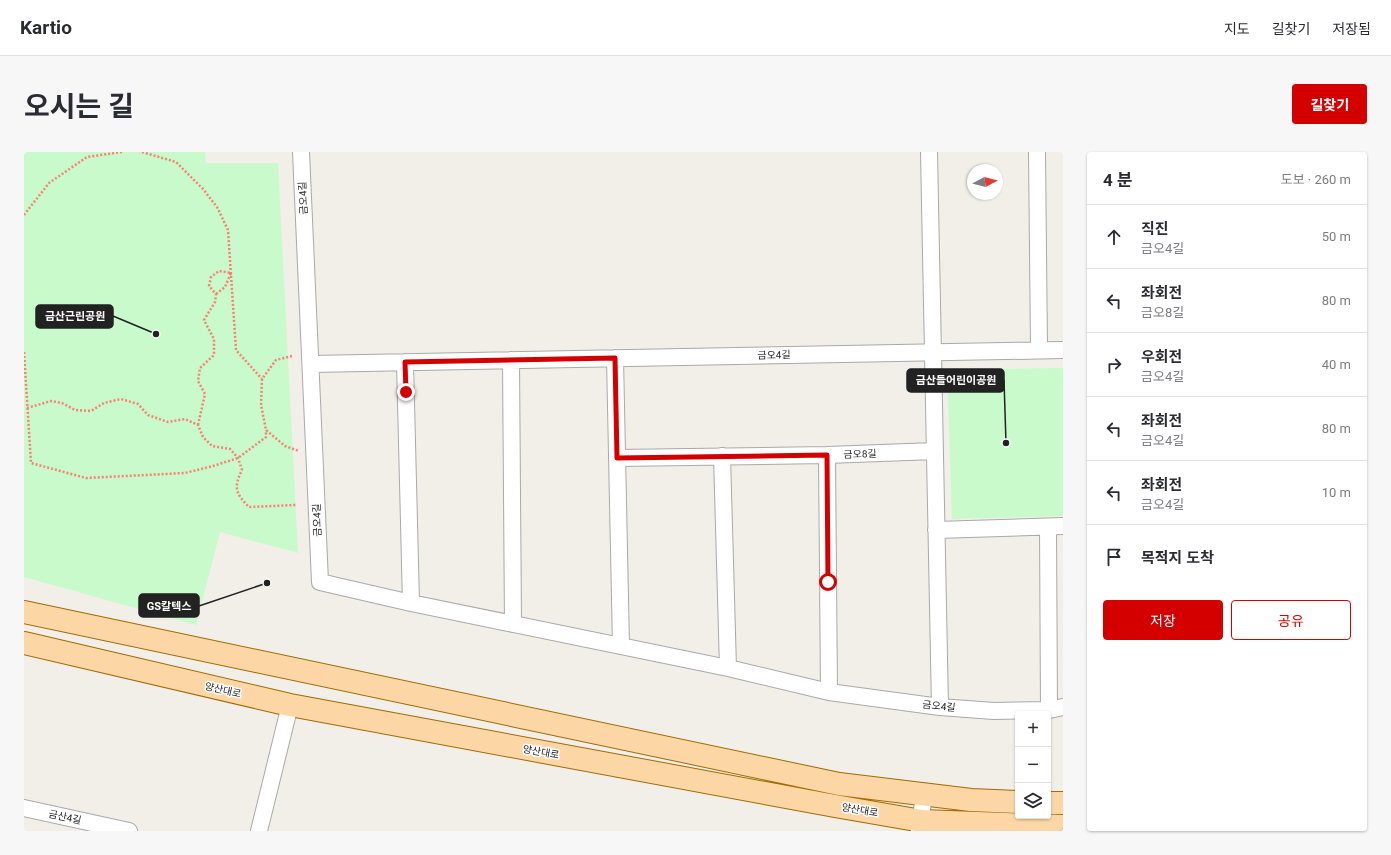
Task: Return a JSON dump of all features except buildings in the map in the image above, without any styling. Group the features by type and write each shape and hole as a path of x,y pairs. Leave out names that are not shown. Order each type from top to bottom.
{"main road":[{"path":"24,612 839,784 971,800 1015,802"},
{"name":"양산대로","path":"24,643 290,705 835,806 920,826 1063,826"},
{"path":"1051,803 1063,803"}],"street":[{"name":"금오4길","path":"301,152 320,582 411,603 728,668 829,692 940,707 994,711 1056,709 1055,526"},
{"path":"928,152 940,707"},
{"path":"1037,152 1039,350"},
{"path":"932,352 1063,350"},
{"name":"금오4길","path":"311,364 932,352"},
{"path":"615,358 621,646"},
{"path":"511,360 513,624"},
{"path":"405,362 411,603"},
{"name":"금오8길","path":"617,458 827,455 935,451"},
{"path":"827,455 829,692"},
{"path":"722,456 728,668"},
{"path":"936,530 1055,526"},
{"path":"258,831 290,705"},
{"path":"920,826 924,795"},
{"name":"금산4길","path":"24,808 129,831"}],"path":[{"path":"24,215 49,182 87,158 122,152"},
{"path":"142,152 176,162 203,189 217,207 228,230 236,350 262,379"},
{"path":"216,294 209,286 211,277 219,272 231,273"},
{"path":"231,273 226,287 216,294 215,302 204,320 214,339 214,355 200,368 198,381 205,394 198,425 203,437 212,446 230,449 238,458 242,470 236,482 239,498 249,508 296,505"},
{"path":"24,352 31,463 86,478 185,473 238,458 266,437 262,405 262,379 276,360 292,356"},
{"path":"27,408 51,401 62,403 75,410 91,411 104,403 122,400 138,404 148,415 168,422 185,419 198,425"},
{"path":"266,430 285,446 301,452"}],"green space":[{"path":"24,152 205,152 206,163 278,163 298,553 220,532 196,625 24,577"},
{"path":"1063,368 1063,516 952,519 947,370"}],"place":[{"name":"금산근린공원","path":"156,334"},
{"name":"금산들어린이공원","path":"1006,443"},
{"name":"GS칼텍스","path":"267,583"}],"route":[{"path":"406,392 405,362 615,358 617,458 827,455 828,582"}]}
